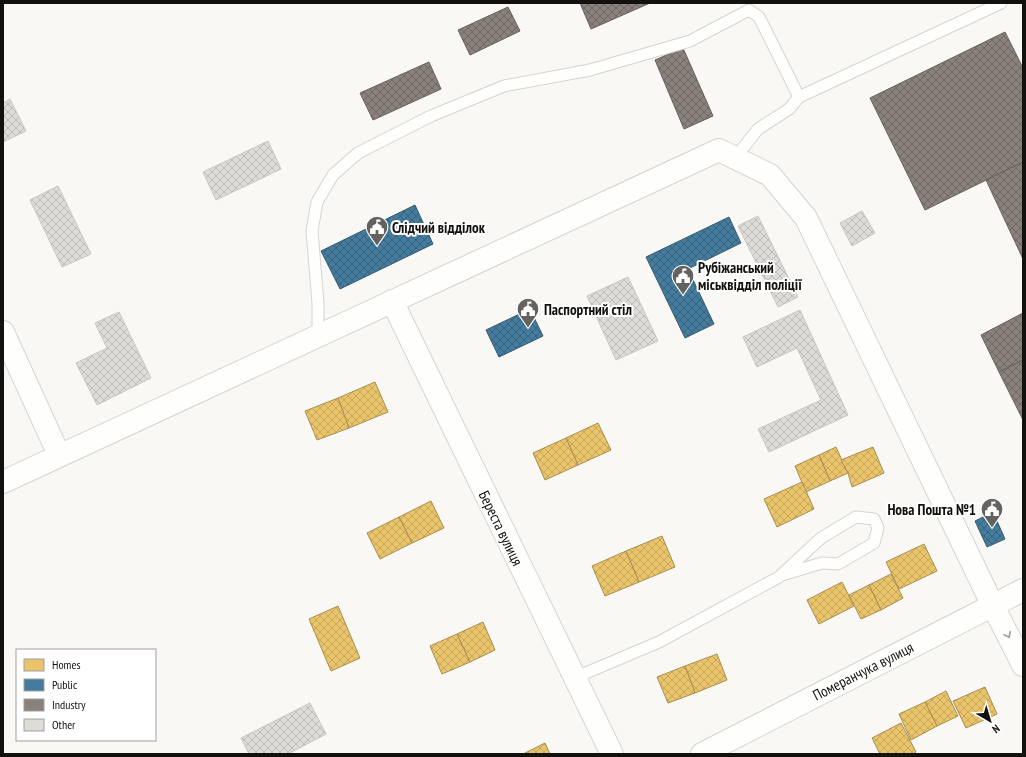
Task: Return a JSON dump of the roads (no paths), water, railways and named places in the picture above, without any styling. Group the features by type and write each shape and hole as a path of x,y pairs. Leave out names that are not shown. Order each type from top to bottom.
{"street":[{"path":"3,482 719,150 770,175 806,218 1023,666"},
{"name":"Береста вулиця","path":"392,301 612,754"},
{"path":"3,332 59,455"},
{"name":"Померанчука вулиця","path":"702,754 992,604 1023,590"}],"lane":[{"path":"735,158 758,130 789,109 800,97 1001,3"},
{"path":"318,336 317,296 312,231 317,202 333,174 358,153 431,116 504,86 590,70 690,41 749,10 759,17 800,97"},
{"path":"574,678 659,642 782,575 822,563 838,564 874,543 878,528 874,519 856,517 821,538 782,575"}],"place":[{"name":"Слідчий відділок","path":"377,246"},
{"name":"Рубіжанський міськвідділ поліції","path":"683,296"},
{"name":"Паспортний стіл","path":"528,328"},
{"name":"Нова Пошта №1","path":"992,528"}]}
